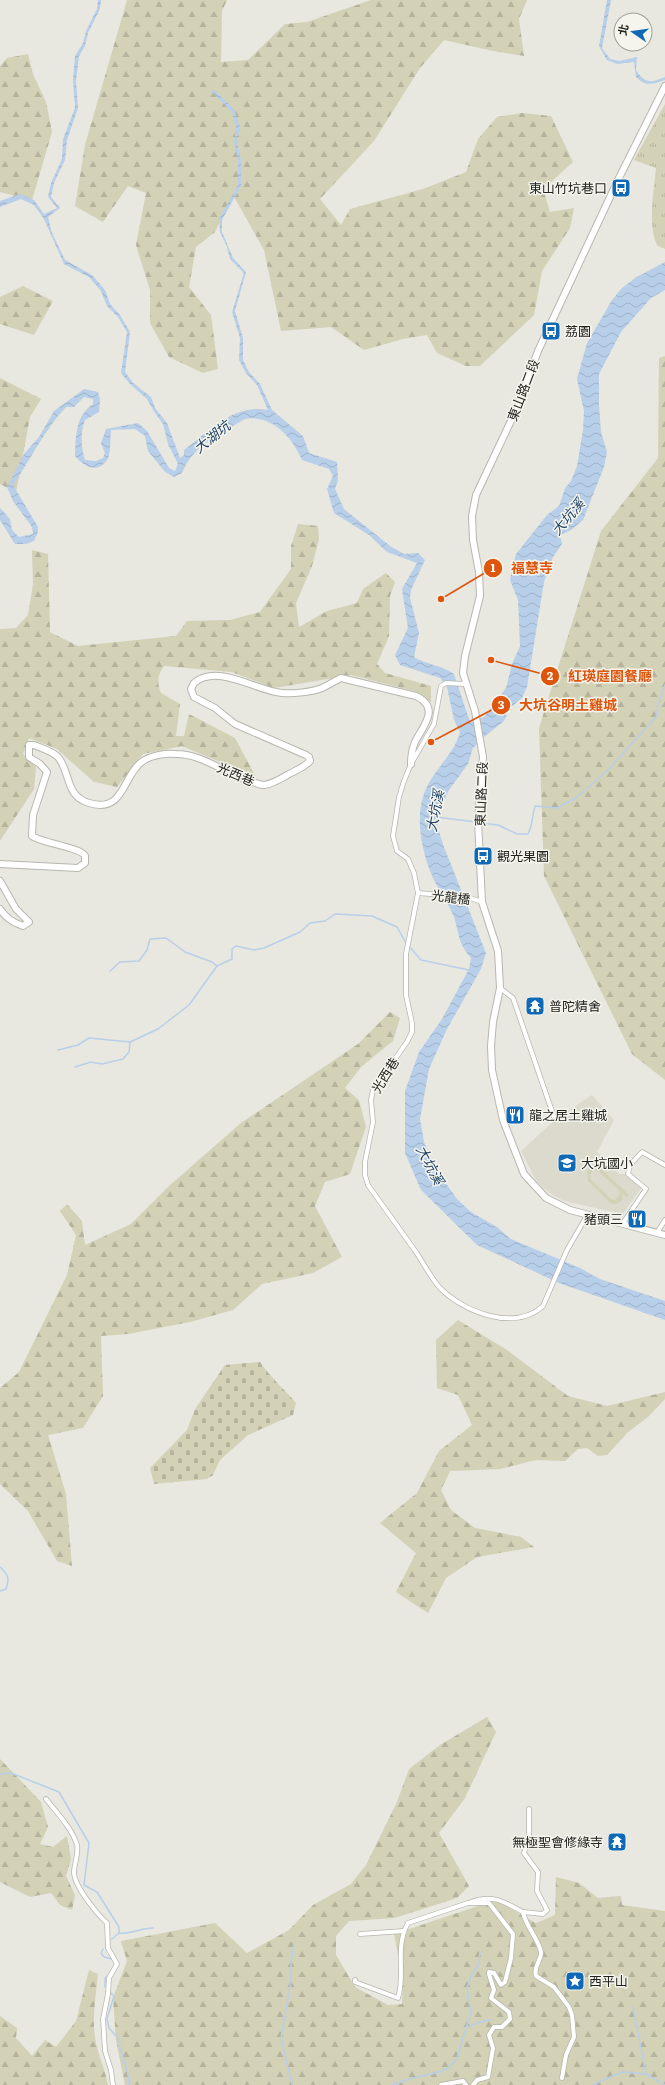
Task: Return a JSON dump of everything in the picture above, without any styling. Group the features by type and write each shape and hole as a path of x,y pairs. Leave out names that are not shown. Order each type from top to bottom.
{"main road":[{"name":"東山路二段","path":"665,86 618,180 548,328 518,406 476,495 471,526 479,572 480,596 478,612 465,656 463,673 465,684 475,711 483,757 478,821 482,902 498,951 500,988 493,1022 491,1046 492,1070 499,1104 514,1150 524,1174 546,1198 556,1204 665,1235"},
{"name":"光西巷","path":"0,864 78,868 85,863 85,856 81,852 47,844 32,836 33,815 47,772 40,764 29,757 30,745 34,745 56,756 63,766 73,792 78,799 90,803 108,804 114,801 125,789 140,764 156,756 171,754 191,755 243,779 263,785 280,779 308,764 309,757 306,755 235,724 215,708 194,697 191,689 194,683 209,676 234,678 267,691 284,693 322,688 341,678 416,696 422,699 426,704 429,710 429,719 415,743 411,764"},
{"path":"0,881 16,908 28,922 23,926 13,922 5,917 0,909"}],"street":[{"name":"光西巷","path":"465,684 446,683 441,686 434,724 411,764 399,797 393,836 397,851 408,859 414,873 418,893 406,954 406,995 412,1023 412,1032 407,1042 373,1090 371,1100 373,1122 365,1162 368,1185 439,1286 461,1304 492,1316 505,1318 521,1317 535,1313 543,1306 567,1250 588,1214"},
{"name":"光龍橋","path":"418,893 467,897 482,902"},
{"path":"500,988 513,998 555,1120"},
{"path":"623,1223 646,1189 628,1174 630,1165 642,1152 665,1165"},
{"path":"658,1233 665,1220"},
{"path":"46,1798 67,1827 77,1846 73,1872 77,1885 96,1913 107,1923 108,1948 117,1964 109,1978 108,1994 102,2019 105,2051 111,2070 112,2085"},
{"path":"354,1980 355,1982 371,1989 378,1990 398,1998 400,1950 404,1931 408,1923 487,1898 504,1901 522,1912 542,1914 547,1910 537,1891 538,1872 524,1854 530,1834 529,1809"},
{"path":"468,1903 489,1903 513,1934 512,1958 505,1982 501,1985 494,1972 490,1972 489,1974 494,1990 491,1998 492,2001 509,2012 510,2019 502,2027 494,2027 490,2032 489,2040 493,2048 488,2077 477,2080 474,2085"},
{"path":"522,1912 529,1931 539,1946 541,1954 535,1968 536,1976 554,1988 569,2007 572,2015 574,2037 566,2055 562,2078"},
{"path":"360,1934 404,1931"},
{"path":"441,2085 460,2081 464,2081 466,2085"}],"shaded area":[{"name":"大坑國小","path":"592,1095 614,1120 597,1152 619,1174 627,1174 643,1185 623,1214 564,1201 553,1195 541,1186 534,1177 521,1151 555,1120"}],"green space":[{"path":"127,0 227,0 222,11 221,62 248,60 285,24 307,22 371,0 527,0 519,19 524,56 444,40 420,68 374,141 320,199 341,225 350,209 423,189 466,172 478,139 497,117 522,113 551,116 573,162 543,189 550,212 574,208 570,228 542,271 534,315 480,366 466,366 437,353 427,335 403,339 364,350 331,327 281,331 264,250 233,195 215,232 196,247 189,287 211,315 218,369 203,373 169,357 150,323 150,290 136,245 146,193 128,186 103,222 75,206 85,145"},
{"path":"28,54 33,74 46,102 52,132 32,200 0,192 0,66 7,58"},
{"path":"665,104 665,249 658,246 653,230 652,208 656,168 634,160"},
{"path":"23,286 53,301 34,335 0,324 0,297"},
{"path":"665,356 665,1080 632,1054 544,876 539,728 601,531 658,458 659,358"},
{"path":"0,378 41,399 30,417 16,492 0,484"},
{"path":"298,524 318,526 319,539 312,566 296,603 299,627 327,611 357,603 363,589 386,573 395,582 390,596 389,636 377,664 385,673 431,686 431,702 414,691 351,675 274,688 232,672 164,666 158,679 161,693 180,704 176,736 184,736 189,714 235,738 256,777 182,746 143,754 117,787 94,782 57,749 29,738 23,754 36,767 34,789 0,841 0,629 16,628 28,615 33,584 32,550 48,554 50,632 78,646 176,636 187,621 230,620 260,612 291,569 291,546"},
{"path":"390,1012 400,1018 393,1041 361,1067 345,1088 359,1100 366,1127 350,1174 325,1182 315,1206 342,1257 313,1273 262,1284 233,1310 190,1322 128,1334 101,1336 103,1396 83,1428 48,1435 66,1494 72,1566 57,1561 28,1511 0,1484 0,1388 19,1372 67,1275 76,1235 60,1211 67,1204 82,1221 85,1245 131,1224 169,1186 241,1123 358,1044"},
{"path":"595,1163 629,1195 627,1197 623,1194 622,1201 615,1204 610,1203 588,1181 587,1172 591,1167 595,1167 593,1165","holes":["593,1170 598,1171 619,1190 620,1194 615,1200 611,1199 591,1180 590,1175"]},
{"path":"458,1320 507,1350 568,1396 607,1406 665,1392 665,1399 648,1417 628,1432 607,1455 598,1456 587,1448 578,1449 565,1461 536,1460 500,1469 450,1471 441,1490 451,1510 475,1528 521,1537 534,1547 477,1557 446,1578 428,1613 396,1592 416,1553 380,1523 417,1493 439,1451 472,1425 458,1395 437,1388 436,1340"},
{"path":"260,1362 296,1403 293,1415 248,1435 220,1460 213,1475 207,1479 154,1484 150,1468 187,1430 195,1409 225,1365"},
{"path":"487,1717 496,1732 465,1798 439,1833 469,1886 457,1898 395,1918 349,1921 336,1936 336,1955 355,1987 388,2005 402,2004 403,1982 394,1934 478,1906 490,1897 536,1923 555,1915 556,1877 579,1883 598,1898 621,1896 622,1905 665,1911 665,2085 125,2085 116,2040 113,1998 127,1961 121,1941 215,1923 247,1953 289,1930 313,1905 351,1884 366,1865 397,1802 409,1769 440,1745"},
{"path":"0,1759 41,1802 48,1827 40,1844 53,1847 67,1836 71,1859 66,1876 75,1895 72,1910 60,1905 51,1893 30,1897 0,1882"},
{"path":"89,1970 98,1974 94,2008 94,2026 97,2048 108,2085 0,2085 0,2016 17,2028 16,2038 32,2056 45,2040 56,2047 76,2021"}],"water":[{"path":"98,0 101,0 100,9 88,33 85,46 79,56 76,81 78,108 67,140 65,160 54,183 51,197 60,208 48,217 52,233 65,260 92,275 105,290 110,304 120,315 130,332 125,372 133,383 151,397 155,408 167,423 180,458 184,455 184,450 223,420 244,411 256,409 268,410 257,385 246,373 239,360 240,338 232,312 244,273 230,259 227,247 220,232 219,219 238,185 238,161 234,142 236,128 232,112 211,91 214,90 234,109 240,127 237,142 241,160 241,186 222,220 222,232 233,258 246,272 235,311 243,338 243,360 249,372 260,384 272,410 303,436 309,453 337,462 338,480 335,489 344,509 390,546 404,554 418,553 425,560 411,590 410,598 419,633 414,657 454,674 470,722 484,717 506,688 512,664 520,646 518,600 510,580 516,554 547,515 559,506 565,488 571,481 577,466 583,430 584,411 577,379 587,343 612,300 622,288 635,278 665,262 665,290 651,298 621,332 599,374 601,432 607,452 604,467 583,520 571,530 560,535 562,544 553,557 544,582 527,687 522,698 510,708 504,721 473,748 468,764 449,790 438,811 437,826 444,847 486,953 481,969 447,1029 429,1069 420,1119 424,1142 435,1168 457,1199 471,1212 497,1227 511,1239 580,1268 600,1279 665,1301 665,1320 559,1283 477,1245 421,1190 405,1153 405,1091 419,1052 442,1019 469,969 471,958 461,943 452,912 436,885 430,871 421,839 420,828 421,807 426,788 453,749 460,732 454,720 447,687 440,678 400,665 395,655 408,628 402,589 417,563 387,552 369,535 334,513 327,489 333,476 329,469 302,460 287,436 273,424 264,420 255,418 245,419 217,435 200,447 187,463 182,473 174,477 165,472 148,451 145,436 135,429 111,430 108,458 104,463 96,468 87,466 75,456 76,434 80,421 87,409 93,404 93,399 84,397 74,407 66,407 58,416 44,435 13,485 38,527 38,532 34,541 26,544 15,544 0,520 0,508 10,519 12,530 19,537 33,534 32,527 13,501 7,487 24,454 39,437 54,411 84,389 98,392 100,400 99,412 85,420 83,425 82,440 85,460 96,461 103,458 105,453 101,443 106,429 138,423 147,431 169,468 175,471 178,464 168,444 163,424 147,399 130,384 121,373 127,332 118,317 107,306 101,291 89,277 64,264 44,219 34,205 21,199 0,207 0,201 20,194 34,200 44,214 57,208 48,197 51,183 62,159 63,139 75,108 73,80 75,56 83,43 86,31 97,9"},
{"path":"607,0 611,0 602,48 610,59 619,61 637,57 636,70 645,80 652,81 665,77 665,80 650,84 643,82 636,77 634,62 617,64 607,60 599,46"}],"waterway":[{"path":"480,823 498,825 517,834 528,834 531,827 535,806 557,808 576,798 607,771 656,717 658,705 665,685"},
{"name":"大坑溪","path":"436,817 476,822"},
{"path":"58,1050 78,1045 89,1038 130,1042 158,1029 189,1005 217,966 232,959 232,949 236,946 254,950 264,948 300,932 310,923 325,921 335,914 372,916 397,927 406,943"},
{"path":"110,971 120,962 139,961 147,950 150,939 166,938 185,952 212,962 217,966"},
{"path":"409,946 421,960 469,970"},
{"path":"75,1067 91,1062 102,1064 123,1059 129,1052 130,1043"},
{"path":"0,1567 5,1572 8,1579 6,1589 0,1591"},
{"path":"0,1774 11,1773 59,1792 89,1843 84,1885 97,1892 119,1927 119,1933 112,1939"},
{"path":"119,1933 128,1933 153,1928"},
{"path":"292,2085 281,2038 291,1982 291,1961 294,1944"},
{"path":"103,1949 101,1953 104,1957 112,1959"},
{"path":"392,2085 448,2068 457,2058 471,2012 467,1988 472,1974 479,1964 480,1952"},
{"path":"105,1987 105,1978 109,1975"},
{"path":"111,1993 114,1996 107,2019 109,2028 117,2037 128,2074 129,2085"},
{"path":"633,2007 646,2074"},
{"path":"466,2027 485,2020 492,2020"},
{"path":"592,2085 622,2072 646,2074 665,2085"}],"place":[{"name":"東山竹坑巷口","path":"621,188"},
{"name":"荔園","path":"551,331"},
{"name":"福慧寺","path":"441,599"},
{"name":"紅瑛庭園餐廳","path":"491,660"},
{"name":"大坑谷明土雞城","path":"431,742"},
{"name":"觀光果園","path":"483,856"},
{"name":"普陀精舍","path":"535,1006"},
{"name":"龍之居土雞城","path":"515,1115"},
{"name":"大坑國小","path":"567,1163"},
{"name":"豬頭三","path":"637,1219"},
{"name":"無極聖會修緣寺","path":"617,1842"},
{"name":"西平山","path":"575,1981"}],"water label":[{"name":"大湖坑","path":"212,437"}]}
